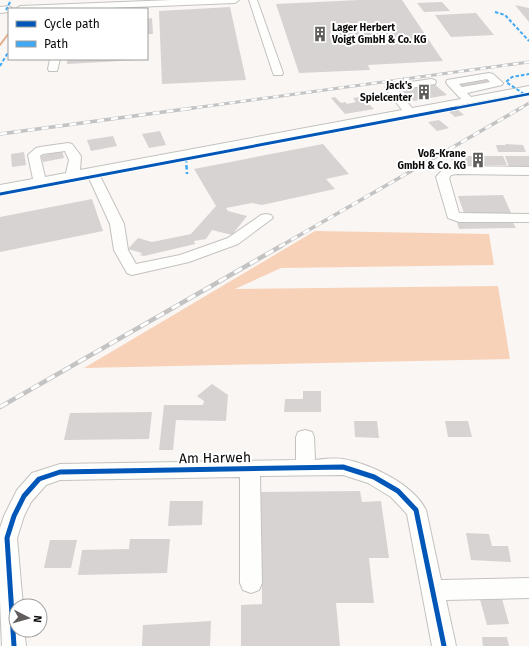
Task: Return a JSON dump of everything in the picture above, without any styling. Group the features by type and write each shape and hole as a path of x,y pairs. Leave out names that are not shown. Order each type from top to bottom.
{"street":[{"path":"76,8 131,7 235,0"},
{"path":"253,0 278,73"},
{"path":"410,112 390,88 430,82"},
{"path":"0,189 529,89"},
{"path":"460,91 469,101"},
{"path":"40,182 34,155 40,151 68,147 72,149 76,162 72,175"},
{"path":"529,171 457,170 447,172 442,177 453,215 459,218 529,218"},
{"path":"92,172 117,224 121,250 132,270 184,259 233,241 266,218"},
{"path":"305,437 306,468"},
{"name":"Am Harweh","path":"14,646 7,538 14,516 24,496 39,479 60,472 306,468 343,468 374,477 398,491 416,510 444,646"},
{"path":"250,469 251,583"},
{"path":"433,590 529,588"}],"shaded area":[{"path":"315,231 489,234 494,265 281,268 235,289 498,286 510,359 84,368"}],"building":[{"path":"359,0 402,0 443,61 368,65 370,70 299,73 276,4"},
{"path":"442,2 450,11 424,12 417,3"},
{"path":"515,5 529,8 529,22"},
{"path":"230,7 246,80 162,84 159,11"},
{"path":"476,13 494,35 451,37 435,15"},
{"path":"152,18 153,34 148,34 148,19"},
{"path":"67,60 137,60 67,64"},
{"path":"488,78 493,82 460,87 456,83"},
{"name":"Jack's Spielcenter","path":"434,84 447,95 414,101 401,90"},
{"path":"335,97 341,103 345,102 347,104 356,102 353,98 362,97 374,109 345,114 331,98"},
{"path":"457,109 464,115 455,117 448,111"},
{"path":"439,120 449,128 437,131 428,122"},
{"path":"160,131 166,145 149,148 142,134"},
{"path":"113,136 117,146 91,151 87,140"},
{"path":"323,144 349,174 326,179 335,189 262,205 252,203 226,208 228,211 247,216 232,235 212,230 206,239 194,241 195,244 144,256 140,255 142,253 128,249 138,238 152,242 191,234 216,206 194,169"},
{"path":"505,144 523,145 526,152 498,152 496,145 506,145"},
{"path":"62,151 64,158 43,162 41,156"},
{"path":"24,152 26,165 12,167 11,154"},
{"name":"Voß-Krane GmbH & Co. KG","path":"450,156 503,156 507,165 453,165"},
{"path":"505,156 529,156 529,167 509,167"},
{"path":"503,195 512,215 465,216 458,196"},
{"path":"92,199 103,231 0,252 0,217"},
{"path":"512,221 516,228 459,229 457,222"},
{"path":"212,384 228,395 226,421 176,420 173,450 159,450 164,405 203,405 204,401 197,396"},
{"path":"303,391 321,391 321,412 284,412 285,399 303,399"},
{"path":"152,412 149,439 64,440 70,413"},
{"path":"354,421 377,421 379,438 355,437"},
{"path":"445,421 468,421 472,437 448,437"},
{"path":"360,491 362,502 381,501 389,558 369,558 374,603 336,603 340,646 241,646 241,605 262,604 261,492"},
{"path":"170,501 203,501 202,525 168,526"},
{"path":"466,533 489,534 492,546 508,546 511,562 471,560"},
{"path":"130,539 170,539 167,573 78,575 82,550 129,549"},
{"path":"50,540 77,540 71,568 44,568"},
{"path":"501,595 509,624 487,625 479,596"},
{"path":"211,621 210,646 142,646 143,625"},
{"path":"482,637 507,637 509,646 483,646"}],"waterway":[{"path":"0,45 8,34"}],"railway":[{"path":"186,109 529,62"},
{"path":"519,109 529,103"},
{"path":"0,134 193,108"},
{"path":"279,247 521,108"},
{"path":"0,407 281,246"}],"marked path":[{"path":"6,10 11,0"},
{"path":"495,12 505,15 529,41"},
{"path":"0,66 8,53"},
{"path":"524,94 506,82 512,77 529,74"},
{"path":"186,158 187,174"}],"cycle path":[{"path":"0,194 529,94"},
{"path":"14,646 7,538 14,516 24,496 39,479 60,472 343,467 374,477 398,491 416,510 444,646"}],"place":[{"name":"Lager Herbert Voigt GmbH & Co. KG","path":"320,34"},
{"name":"Jack's Spielcenter","path":"424,92"},
{"name":"Voß-Krane GmbH & Co. KG","path":"478,160"}]}
